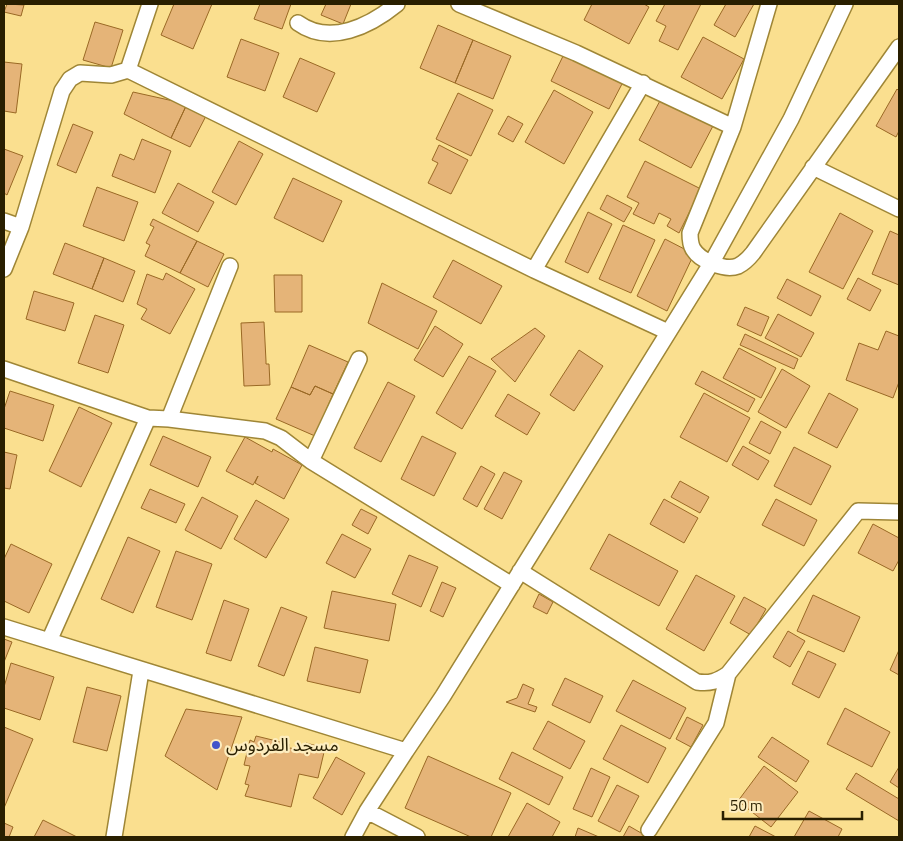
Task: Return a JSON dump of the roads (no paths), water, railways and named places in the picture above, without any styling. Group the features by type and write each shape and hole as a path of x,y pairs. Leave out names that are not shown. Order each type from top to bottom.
{"street":[{"path":"128,70 150,4"},
{"path":"298,23 324,34 343,33 372,21 397,4"},
{"path":"459,4 576,53 733,126"},
{"path":"769,4 733,126 690,233 693,249 698,254 724,267 731,267 744,262 753,253 899,47"},
{"path":"353,837 367,811 443,696 712,262 790,119 846,4"},
{"path":"4,269 20,227 62,91 70,79 80,73 110,75 128,70 534,270 668,332"},
{"path":"534,270 643,84"},
{"path":"813,167 899,208"},
{"path":"4,221 20,227"},
{"path":"169,419 230,266"},
{"path":"311,461 358,359"},
{"path":"4,369 148,418 265,430 281,438 311,461 697,682 706,684 718,681 728,674 858,511 899,512"},
{"path":"50,641 148,418"},
{"path":"4,627 406,751"},
{"path":"114,837 141,670"},
{"path":"648,830 716,723 728,674"},
{"path":"367,811 417,837"}],"place":[{"name":"مسجد الفردوس","path":"216,745"}]}
